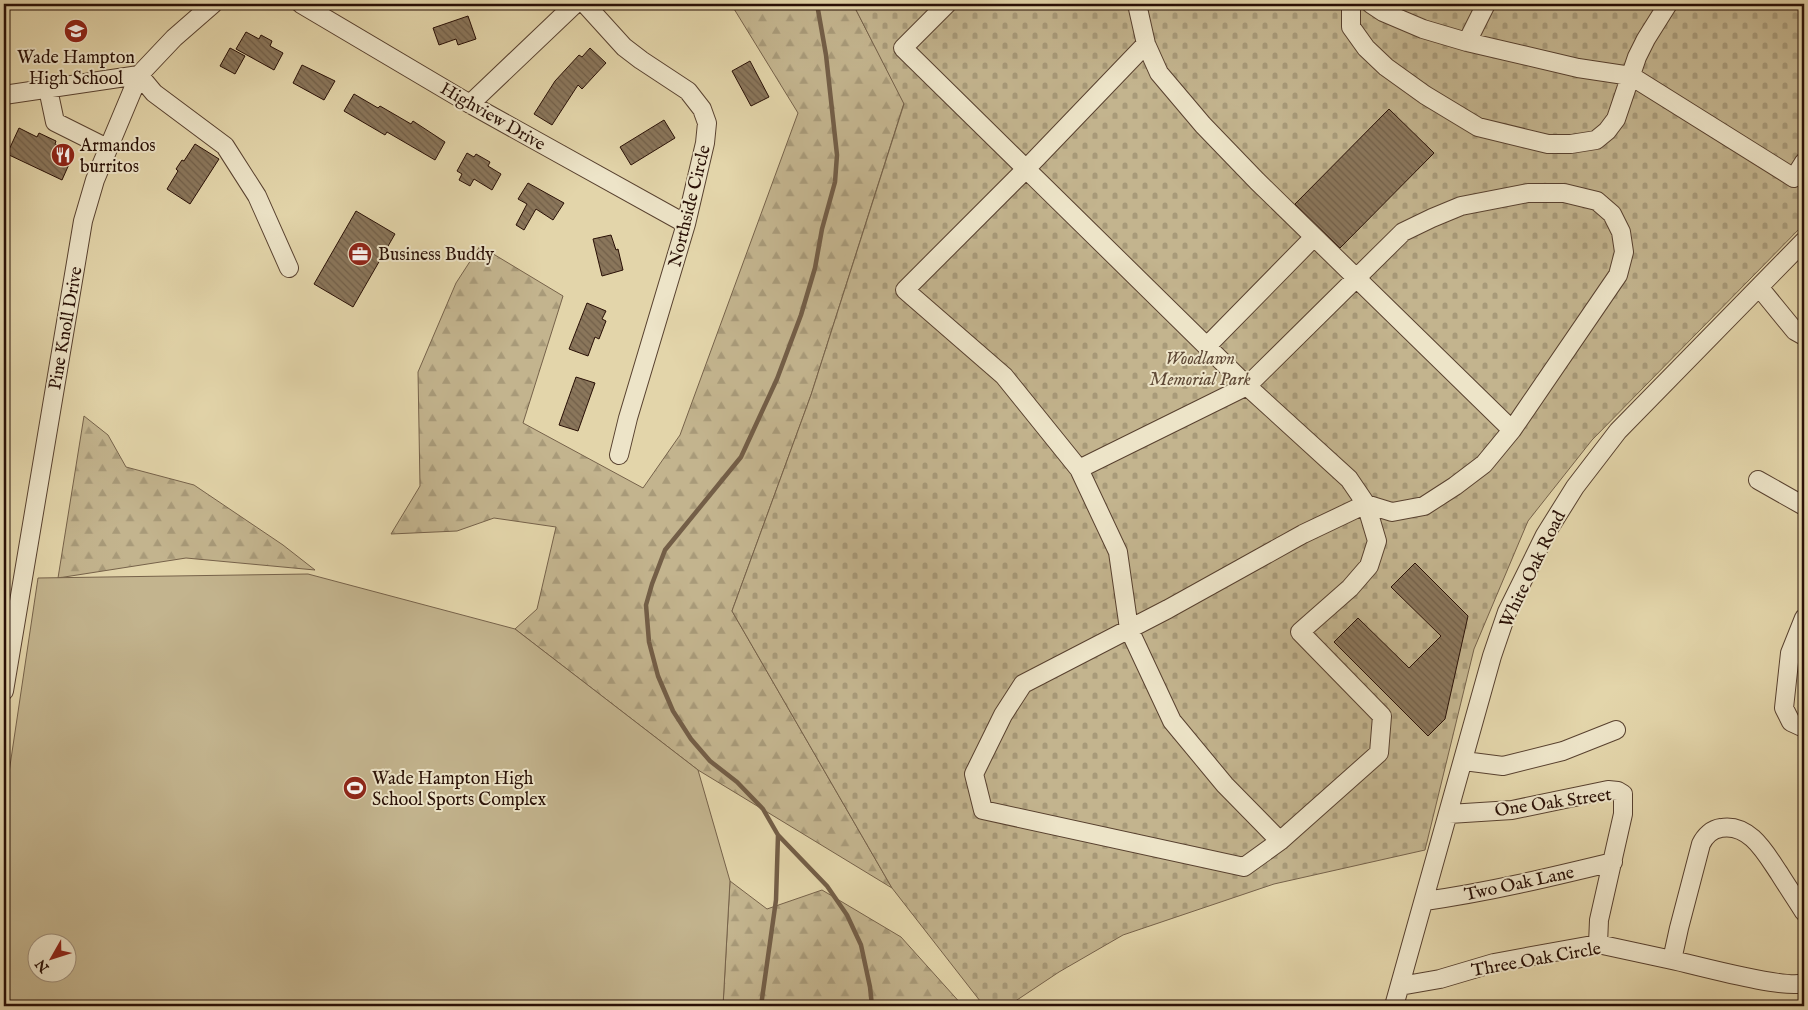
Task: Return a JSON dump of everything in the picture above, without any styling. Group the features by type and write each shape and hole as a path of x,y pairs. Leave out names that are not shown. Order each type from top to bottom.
{"street":[{"name":"Pine Knoll Drive","path":"4,691 83,221 94,180 139,75 174,38 213,4"},
{"name":"Highview Drive","path":"301,4 470,104 686,224"},
{"path":"470,104 575,4"},
{"name":"Northside Circle","path":"584,4 624,47 688,91 702,109 707,123 707,131 686,224 618,455"},
{"path":"947,4 903,48 1247,386 1349,479 1366,504 1377,541 1369,566 1350,588 1300,632 1382,716 1378,753 1280,841 1244,866 983,810 974,774 1003,715 1023,684 1230,576 1303,534 1366,504 1392,512 1424,506 1484,464 1512,430 1618,275 1624,252 1621,232 1612,214 1597,201 1564,193 1528,193 1462,206 1432,218 1404,232 1247,386 1078,469"},
{"path":"1137,4 1146,44 1160,73 1203,125 1257,181 1358,277 1512,430"},
{"path":"1351,4 1351,27 1366,48 1386,67 1425,95 1478,127 1548,144 1571,144 1596,140 1607,131 1616,119 1646,39 1668,4"},
{"path":"1372,4 1383,12 1423,29 1467,42 1578,68 1631,76 1794,178 1804,162"},
{"path":"1467,42 1486,4"},
{"path":"1146,44 906,290 1004,376 1078,469 1118,552 1129,629 1172,721 1225,785 1280,841"},
{"path":"4,95 139,75 154,93 225,146 257,196 289,268"},
{"path":"48,89 55,122 107,148"},
{"path":"1207,346 1314,237"},
{"name":"White Oak Road","path":"1394,1006 1425,901 1492,656 1507,612 1544,535 1559,510 1618,431 1804,241"},
{"path":"1759,287 1795,331 1804,336"},
{"path":"1758,480 1804,506"},
{"path":"1804,618 1790,653 1784,708 1791,722 1804,728"},
{"path":"1464,761 1503,766 1563,752 1616,730"},
{"name":"One Oak Street","path":"1449,814 1512,810 1608,790 1618,791 1622,794 1623,814 1599,920 1598,944"},
{"path":"1672,960 1701,844 1708,834 1718,828 1735,829 1754,839 1764,850 1804,912"},
{"name":"Two Oak Lane","path":"1425,901 1529,882 1613,862"},
{"name":"Three Oak Circle","path":"1400,986 1440,979 1494,963 1598,944 1764,980 1796,985 1804,983"}],"green space":[{"path":"731,4 853,4 904,103 811,395 732,611 892,888 698,770 515,629 537,609 556,527 494,518 457,531 391,534 420,486 418,372 456,283 480,246 563,296 523,423 643,488 680,435 798,113"},
{"name":"Woodlawn Memorial Park","path":"853,4 1804,4 1804,224 1592,440 1528,521 1474,649 1425,850 1274,884 1123,935 1059,972 1008,1006 984,1006 892,888 732,611 811,395 904,104"},
{"path":"84,416 108,435 126,467 194,485 283,545 315,570 186,558 58,578"},
{"name":"Wade Hampton High School Sports Complex","path":"308,574 515,629 698,770 730,881 723,1006 4,1006 4,806 38,578"},
{"path":"730,881 767,909 822,890 901,937 963,1006 723,1006"}],"building":[{"path":"468,16 476,39 458,45 456,39 439,45 433,28"},
{"path":"246,32 259,39 261,35 272,41 270,46 283,53 274,70 236,49"},
{"path":"230,48 245,56 235,74 220,66"},
{"path":"590,48 606,63 582,89 578,85 552,125 534,114 555,81 579,55 582,57"},
{"path":"750,61 769,97 751,106 732,71"},
{"path":"302,65 335,81 324,100 293,83"},
{"path":"354,94 411,124 413,121 445,142 435,160 387,132 385,135 344,111"},
{"path":"1389,109 1434,153 1340,248 1295,204"},
{"path":"664,120 675,138 631,165 620,147"},
{"path":"19,128 37,137 39,133 56,141 55,144 74,153 62,180 7,154"},
{"path":"195,144 219,159 190,204 167,189 178,171 176,169 182,160 184,161"},
{"path":"467,153 474,157 476,154 490,162 488,166 501,174 492,190 474,179 470,186 459,180 462,174 457,171"},
{"path":"528,183 564,203 553,220 536,209 524,230 516,225 527,204 518,199"},
{"path":"356,211 395,234 353,307 314,284"},
{"path":"611,235 616,250 618,249 623,270 602,276 593,239"},
{"path":"587,303 606,311 602,319 606,321 599,339 595,337 588,356 569,349"},
{"path":"576,377 595,383 578,431 559,425"},
{"path":"1415,563 1468,616 1445,719 1428,736 1334,642 1358,618 1409,668 1441,636 1391,587"}],"waterway":[{"path":"817,4 826,55 837,155 835,182 822,229 815,268 801,315 777,379 741,457 665,550 646,605 649,642 658,676 673,711 691,739 710,761 737,782 763,809 778,835 827,886 847,915 861,945 872,1006"},
{"path":"761,1006 776,900 778,835"}],"place":[{"name":"Wade Hampton High School","path":"76,31"},
{"name":"Armandos burritos","path":"63,155"},
{"name":"Business Buddy","path":"360,254"},
{"name":"Wade Hampton High School Sports Complex","path":"355,788"}]}
